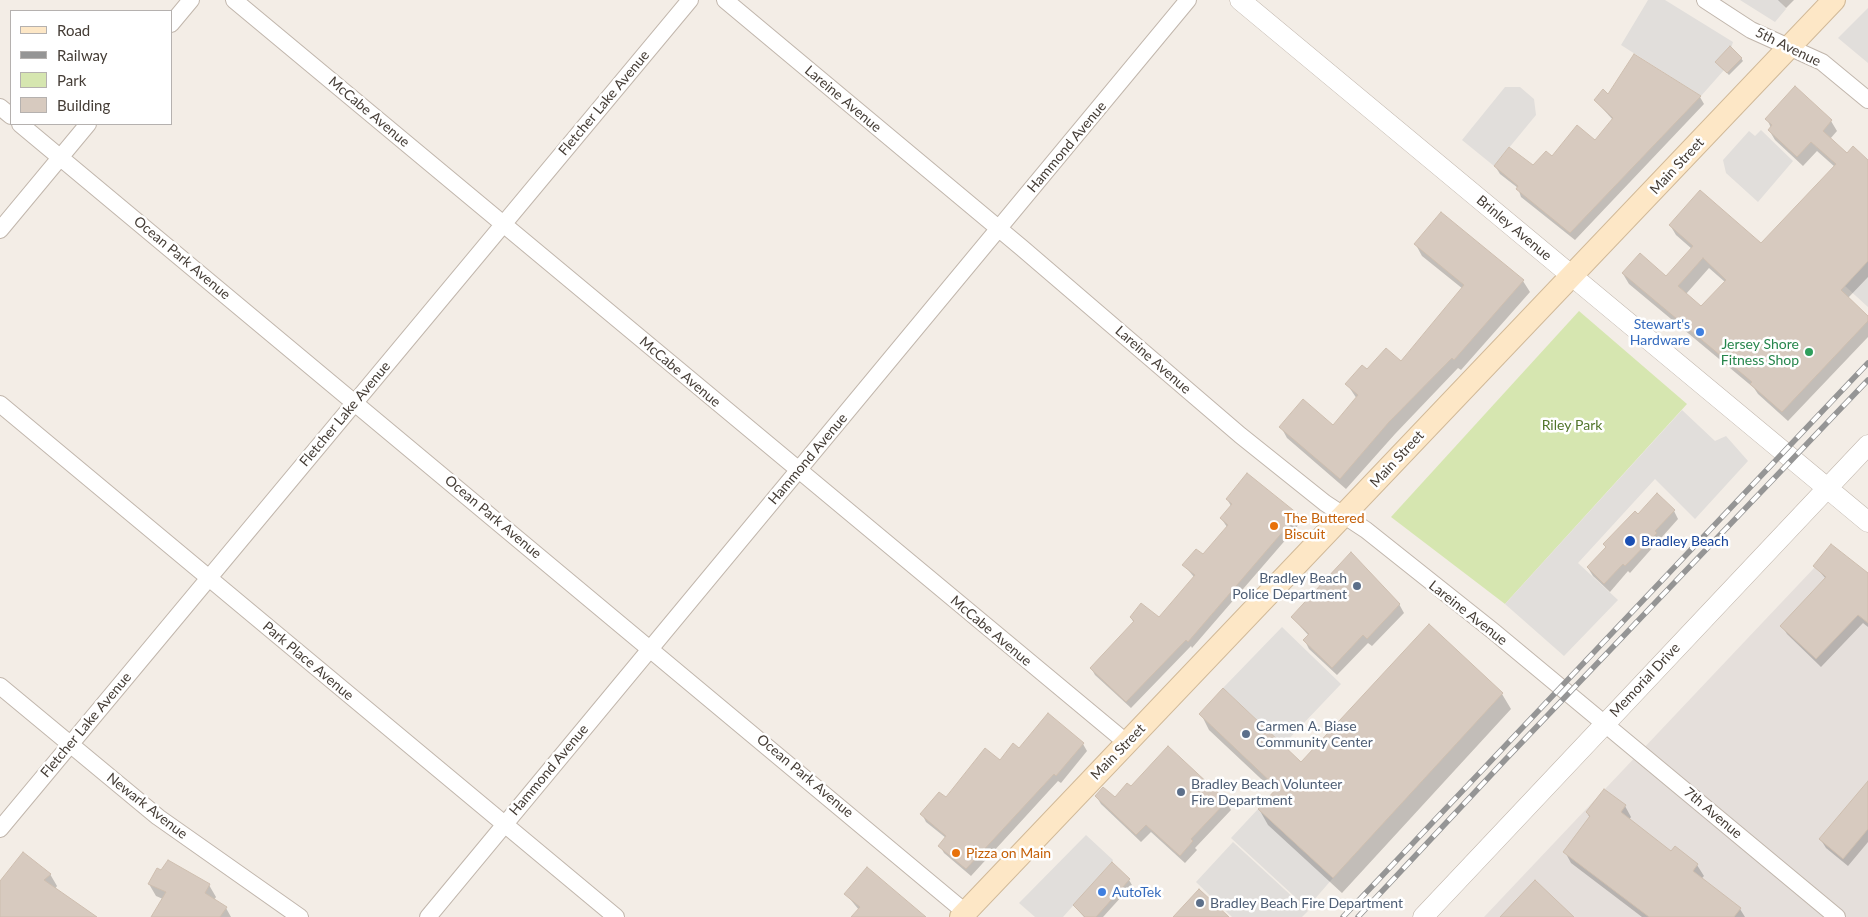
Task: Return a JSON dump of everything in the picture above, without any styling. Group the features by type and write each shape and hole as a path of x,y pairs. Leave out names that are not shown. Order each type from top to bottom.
{"main road":[{"name":"Main Street","path":"963,914 1834,0"}],"street":[{"path":"172,23 191,0"},
{"name":"McCabe Avenue","path":"234,0 1126,743"},
{"name":"Fletcher Lake Avenue","path":"0,829 690,0"},
{"name":"Lareine Avenue","path":"725,0 999,228 1240,435 1344,516 1366,530 1441,592 1493,631 1588,710"},
{"name":"Hammond Avenue","path":"428,917 1188,0"},
{"name":"Brinley Avenue","path":"1240,0 1868,522"},
{"name":"5th Avenue","path":"1704,0 1751,30 1822,62 1868,100"},
{"path":"0,107 10,115"},
{"name":"Ocean Park Avenue","path":"21,125 650,648 963,914"},
{"path":"0,230 87,125"},
{"name":"Park Place Avenue","path":"0,404 616,917"},
{"name":"Memorial Drive","path":"1423,917 1868,445"},
{"name":"Newark Avenue","path":"0,686 158,817 300,917"},
{"name":"7th Avenue","path":"1588,710 1837,917"}],"shaded area":[{"path":"1648,0 1665,0 1733,42 1724,70 1701,96 1621,45"},
{"path":"1740,0 1779,0 1786,9 1775,22"},
{"path":"1868,8 1868,63 1838,38"},
{"path":"1505,87 1520,87 1534,99 1536,115 1494,166 1462,140"},
{"path":"1761,130 1793,161 1758,202 1726,173 1723,160 1749,131 1755,136"},
{"path":"1868,261 1868,307 1845,286"},
{"path":"1682,410 1715,441 1726,436 1748,461 1695,519 1655,479 1578,563 1618,600 1564,656 1505,604"},
{"path":"1833,548 1868,577 1868,917 1484,917"},
{"path":"1282,627 1341,684 1283,745 1223,688"},
{"path":"1258,809 1333,878 1307,908 1231,838"},
{"path":"1086,835 1113,860 1112,862 1063,917 1035,917 1019,903"},
{"path":"1233,842 1308,911 1302,917 1232,917 1196,882"}],"green space":[{"name":"Riley Park","path":"1579,311 1687,404 1505,604 1391,517"}],"building":[{"path":"1730,46 1742,58 1727,73 1715,62"},
{"path":"1634,54 1701,96 1570,233 1516,189 1518,186 1494,166 1509,147 1533,165 1546,151 1552,156 1577,125 1595,140 1613,118 1594,100 1603,89 1608,94"},
{"path":"1795,86 1832,120 1823,131 1847,153 1853,146 1868,160 1868,261 1841,290 1868,316 1868,321 1782,412 1750,384 1752,382 1622,273 1640,253 1666,276 1693,246 1669,225 1700,190 1761,243 1836,164 1811,142 1797,157 1768,130 1772,125 1765,119","holes":["1703,258 1726,280 1701,306 1678,286"]},
{"path":"1441,212 1524,280 1454,360 1452,358 1389,422 1340,479 1279,427 1303,399 1333,425 1358,395 1345,384 1362,365 1367,369 1386,348 1401,361 1464,285 1414,244"},
{"path":"1247,473 1298,514 1188,642 1186,640 1126,702 1090,668 1134,621 1130,617 1141,603 1159,617 1195,575 1182,565 1196,549 1203,554 1228,525 1220,518 1232,504 1226,499"},
{"path":"1657,493 1675,510 1655,531 1657,533 1625,566 1623,564 1604,584 1587,567 1606,547 1603,544 1635,511 1638,514"},
{"path":"1831,544 1868,573 1868,623 1858,615 1816,659 1780,626 1826,577 1813,566"},
{"path":"1351,552 1400,604 1367,639 1363,635 1332,668 1303,640 1309,634 1291,617"},
{"path":"1429,624 1503,693 1333,878 1258,809 1277,788 1199,714 1223,688 1301,762"},
{"path":"1048,713 1084,743 1056,776 1054,774 966,869 938,846 946,836 920,814 939,792 946,797 985,748 1000,760 1013,743 1019,748"},
{"path":"1168,746 1227,801 1191,839 1193,841 1180,856 1146,825 1136,835 1095,796 1103,787 1115,797 1127,783 1131,786"},
{"path":"1868,781 1868,829 1843,859 1819,839"},
{"path":"1604,789 1626,805 1621,812 1671,851 1675,846 1698,864 1693,871 1741,908 1734,917 1649,917 1563,852 1590,816 1586,812"},
{"path":"23,852 51,874 44,880 97,917 0,917 0,881"},
{"path":"168,860 210,884 205,893 227,907 220,917 151,917 166,892 148,884 157,868 161,870"},
{"name":"AutoTek","path":"1112,862 1130,879 1096,917 1085,917 1073,905"},
{"path":"867,867 926,917 851,917 860,907 844,894"},
{"path":"1535,880 1574,917 1500,917"},
{"name":"Bradley Beach Fire Department","path":"1199,889 1229,917 1173,917"}],"railway":[{"path":"1343,917 1868,363"},
{"path":"1358,917 1505,760 1868,380"}],"place":[{"name":"Stewart's Hardware","path":"1700,332"},
{"name":"Jersey Shore Fitness Shop","path":"1809,352"},
{"name":"The Buttered Biscuit","path":"1274,526"},
{"name":"Bradley Beach","path":"1630,541"},
{"name":"Bradley Beach Police Department","path":"1357,586"},
{"name":"Carmen A. Biase Community Center","path":"1246,734"},
{"name":"Bradley Beach Volunteer Fire Department","path":"1181,792"},
{"name":"Pizza on Main","path":"956,853"},
{"name":"AutoTek","path":"1102,892"},
{"name":"Bradley Beach Fire Department","path":"1200,903"}]}
